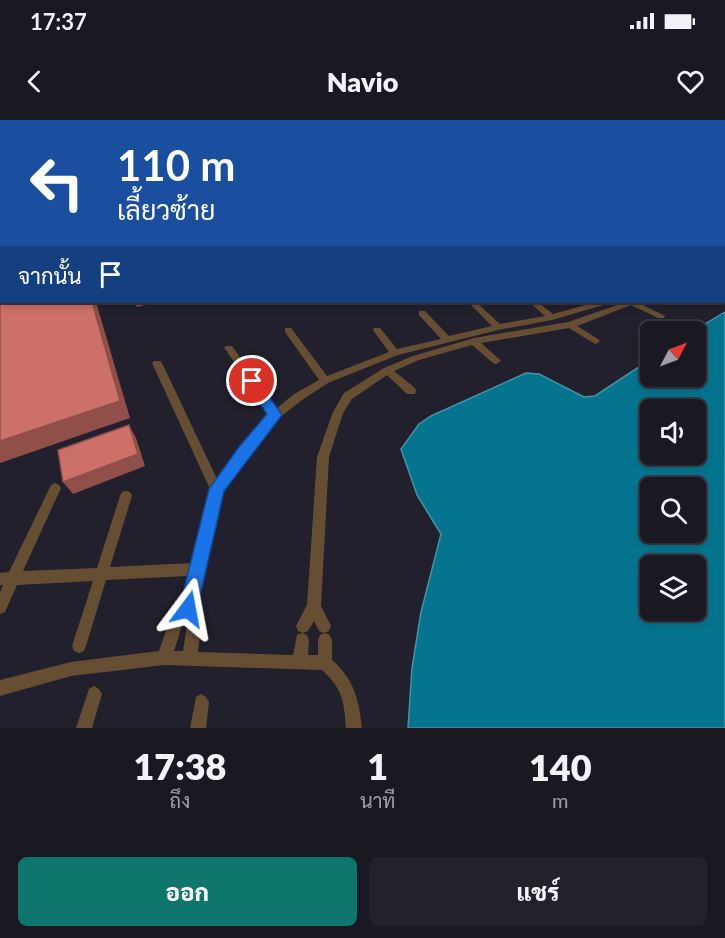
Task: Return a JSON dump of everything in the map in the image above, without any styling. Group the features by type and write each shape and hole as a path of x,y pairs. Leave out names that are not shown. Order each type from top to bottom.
{"street":[{"path":"473,303 498,327"},
{"path":"534,303 552,317"},
{"path":"190,657 194,626 188,609 216,489 275,415 298,397 325,381 395,353 498,327 552,317 597,303"},
{"path":"300,661 302,633 314,607 323,457 338,412 348,396 387,370 416,358 474,341 570,325 629,303"},
{"path":"634,303 661,316"},
{"path":"422,312 447,340"},
{"path":"570,325 595,341"},
{"path":"288,330 325,381"},
{"path":"377,330 395,353"},
{"path":"474,341 496,361"},
{"path":"229,348 275,415"},
{"path":"157,363 216,489"},
{"path":"387,370 411,391"},
{"path":"0,607 7,578 55,488"},
{"path":"79,646 126,496"},
{"path":"7,578 198,569"},
{"path":"314,607 325,633 325,663"},
{"path":"164,658 177,618 188,609"},
{"path":"0,688 72,669 164,658 190,657 325,663 342,676 347,687 351,698 354,728"},
{"path":"84,728 94,694"},
{"path":"198,728 201,702"}],"water":[{"path":"725,312 725,728 408,728 412,668 421,612 441,534 417,495 401,449 419,424 431,416 526,373 539,374 584,397 595,396 640,366 640,387 706,387 706,323"}],"building":[{"path":"0,303 92,303 120,401 0,441"},
{"path":"129,425 138,454 63,482 58,450"}],"route":[{"path":"188,609 216,489 275,415 252,381"}]}
